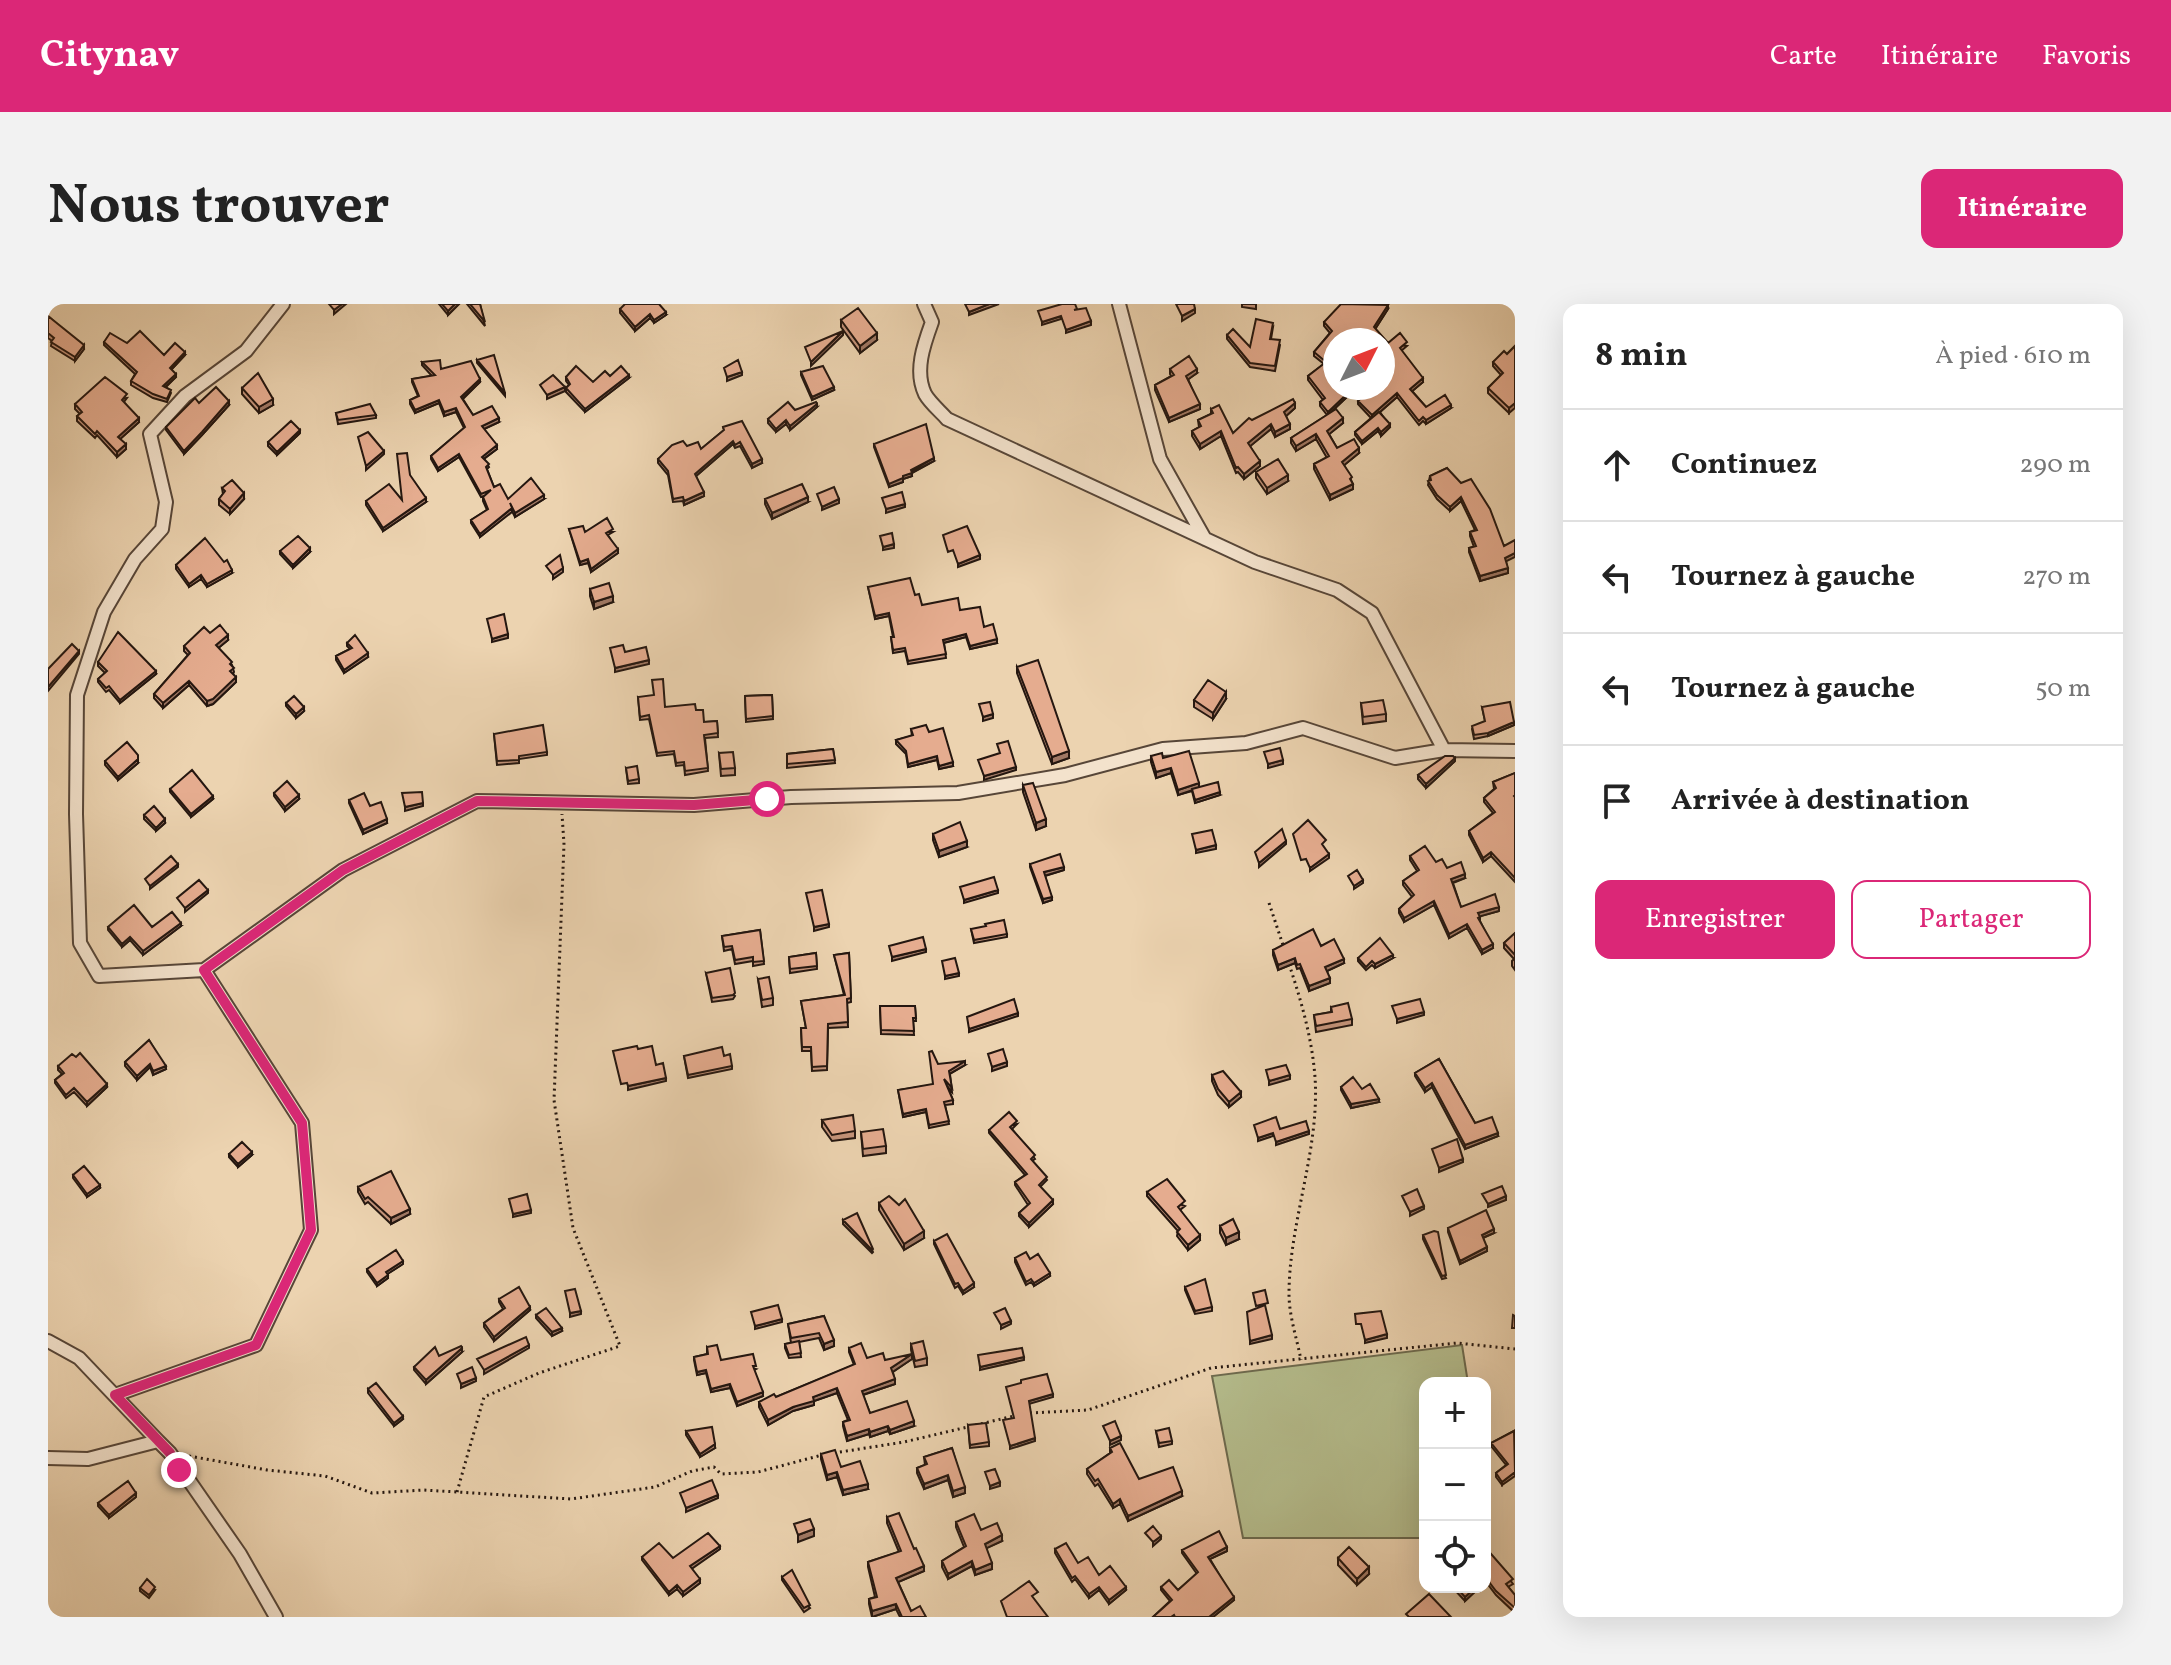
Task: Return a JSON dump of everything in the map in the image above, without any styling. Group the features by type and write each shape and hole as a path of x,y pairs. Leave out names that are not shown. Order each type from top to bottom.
{"street":[{"path":"283,304 246,351 185,396 150,434 166,502 162,529 135,559 104,612 77,695 76,814 80,943 99,976 204,970 343,870 477,801 694,805 791,797 958,793 1065,775 1163,749 1246,743 1303,728 1395,758 1444,750 1515,751"},
{"path":"924,304 932,322 921,353 925,394 947,419 1255,562 1337,590 1372,613 1444,750"},
{"path":"1119,304 1160,459 1205,539"},
{"path":"115,1395 256,1345 311,1230 302,1123 204,970"},
{"path":"48,1341 79,1358 170,1453 240,1554 276,1617"},
{"path":"48,1458 88,1459 158,1441"}],"path":[{"path":"457,1492 484,1397 539,1373 620,1346 573,1228 554,1100 564,844 561,802"},
{"path":"1269,903 1284,947"},
{"path":"1289,961 1303,1005 1315,1078 1310,1156 1289,1296 1301,1360"},
{"path":"170,1453 267,1470 325,1476 372,1493 424,1490 571,1499 655,1487 692,1471 714,1467 721,1474 758,1472 831,1453 904,1442 989,1420 1045,1411 1088,1410 1211,1368 1457,1343 1515,1349"}],"green space":[{"path":"1462,1345 1467,1377 1419,1377 1419,1538 1243,1538 1212,1376"}],"building":[{"path":"442,304 455,304 448,311"},
{"path":"470,304 480,304 485,322"},
{"path":"625,304 659,304 666,312 654,320 650,314 635,327 620,309"},
{"path":"965,304 989,304 969,312"},
{"path":"1062,304 1075,304 1077,309 1074,310 1086,308 1091,321 1066,330 1061,316 1042,322 1038,311"},
{"path":"1176,304 1194,304 1195,309 1182,316"},
{"path":"1341,304 1388,305 1375,328 1329,328 1324,322"},
{"path":"858,308 877,333 860,346 841,320"},
{"path":"48,316 84,345 75,357 51,342 54,338 48,333"},
{"path":"1256,319 1273,323 1270,339 1280,340 1275,366 1250,363 1227,335 1233,329 1250,347"},
{"path":"140,331 164,355 175,343 185,352 170,368 176,374 163,386 171,390 167,399 131,381 137,372 104,342 110,333 127,343"},
{"path":"843,331 811,362 805,347"},
{"path":"1400,333 1407,342 1400,348 1423,378 1410,389 1426,407 1445,395 1451,405 1419,421 1397,393 1395,395 1395,337"},
{"path":"1323,342 1323,360 1314,352"},
{"path":"1515,346 1515,403 1509,408 1488,388 1503,373 1493,362 1504,351 1507,354"},
{"path":"494,355 505,393 477,360"},
{"path":"1189,356 1197,369 1186,376 1200,404 1169,418 1155,385 1174,375 1170,369"},
{"path":"440,360 441,369 471,361 480,379 461,397 473,415 492,406 499,418 482,426 497,445 482,457 489,464 486,467 494,487 500,484 508,499 531,478 544,495 515,513 510,503 512,508 480,534 471,520 488,509 483,497 491,490 481,494 459,454 438,468 431,456 465,427 456,408 444,412 439,400 415,410 410,400 419,396 412,379 435,375 422,362"},
{"path":"738,360 742,372 727,377 724,368"},
{"path":"1323,364 1323,395 1308,376"},
{"path":"576,366 593,382 605,371 610,376 621,366 629,375 585,409 566,388 570,384 566,377"},
{"path":"823,366 834,387 812,397 801,372"},
{"path":"258,373 273,399 259,407 242,388"},
{"path":"553,375 565,387 547,395 540,385"},
{"path":"105,377 127,394 122,400 139,418 118,437 126,444 117,452 77,416 82,412 75,404"},
{"path":"216,387 229,401 184,451 166,427 195,398 199,403"},
{"path":"1293,399 1295,403 1284,412 1290,424 1275,432 1271,424 1248,443 1260,461 1244,474 1236,468 1221,431 1200,444 1192,431 1201,426 1198,420 1213,413 1211,409 1219,405 1233,433 1249,418 1252,420"},
{"path":"1323,400 1341,400 1328,412 1320,402"},
{"path":"1359,400 1389,400 1372,415"},
{"path":"788,402 795,410 817,404 790,426 786,420 776,429 768,419"},
{"path":"370,404 376,415 338,420 336,413"},
{"path":"1336,409 1343,418 1327,431 1337,448 1354,439 1359,448 1342,462 1353,484 1330,495 1314,464 1329,456 1316,434 1296,446 1291,438"},
{"path":"1379,412 1390,424 1381,432 1378,428 1362,441 1355,432"},
{"path":"291,421 300,430 277,452 268,442"},
{"path":"742,421 762,459 752,464 740,442 735,445 733,441 695,474 704,492 684,501 683,497 673,499 668,471 658,459 672,445 683,441 687,446 698,442 701,449 724,430 723,427"},
{"path":"926,424 934,458 889,484 874,444"},
{"path":"368,432 384,451 366,466 358,437"},
{"path":"407,453 410,475 426,498 383,528 366,501 389,484 402,500 397,454"},
{"path":"1278,459 1288,475 1267,488 1256,472"},
{"path":"1447,468 1461,483 1471,479 1490,509 1504,546 1515,540 1515,553 1505,558 1508,568 1480,576 1469,548 1476,546 1470,532 1477,530 1461,497 1450,507 1428,481 1431,480 1430,476"},
{"path":"232,480 244,493 230,509 219,499 225,491 222,488"},
{"path":"802,484 808,497 772,513 765,499"},
{"path":"834,487 839,499 822,507 817,494"},
{"path":"902,492 905,504 886,509 882,498"},
{"path":"607,518 613,529 606,533 618,549 591,569 588,559 580,562 569,529 583,526 585,532"},
{"path":"967,526 980,555 958,564 953,550 948,552 943,535"},
{"path":"892,533 894,544 883,547 880,536"},
{"path":"298,536 310,548 293,565 280,551"},
{"path":"205,538 224,562 227,560 232,570 207,584 201,575 189,584 176,565"},
{"path":"560,555 563,568 553,575 546,566"},
{"path":"910,578 922,605 958,598 960,610 980,607 984,627 993,624 997,639 970,646 966,634 943,640 946,654 908,661 905,648 893,650 889,613 875,616 868,587"},
{"path":"609,583 613,596 594,602 590,589"},
{"path":"504,614 508,634 492,639 487,619"},
{"path":"220,625 228,635 216,645 232,662 230,664 234,668 230,671 236,677 213,699 207,701 189,681 163,703 154,694 190,653 184,646 204,627 210,633"},
{"path":"118,632 156,671 120,700 109,686 106,688 98,679 107,671 98,662"},
{"path":"355,635 368,653 344,670 336,656 352,648 347,643"},
{"path":"72,644 79,651 48,687 48,669"},
{"path":"623,645 625,652 646,647 649,660 615,668 610,648"},
{"path":"1038,660 1069,751 1052,757 1017,667"},
{"path":"663,679 665,707 695,704 696,710 703,710 704,722 717,721 718,733 704,735 708,768 685,771 684,762 676,763 674,751 657,753 649,715 640,717 638,697 654,695 652,680"},
{"path":"1208,680 1226,692 1213,713 1194,700"},
{"path":"772,695 773,716 746,719 745,696"},
{"path":"294,696 304,707 296,714 286,703"},
{"path":"1383,700 1386,714 1363,717 1361,703"},
{"path":"990,702 993,714 983,717 979,704"},
{"path":"1510,702 1514,722 1488,733 1474,735 1472,726 1485,721 1482,707"},
{"path":"543,725 547,752 519,756 519,760 497,761 494,734"},
{"path":"926,725 929,732 943,728 953,762 939,766 937,756 908,764 906,751 896,740 913,735 911,729"},
{"path":"1008,741 1016,767 984,776 978,760 1000,753 997,744"},
{"path":"127,742 138,759 118,777 105,761"},
{"path":"1280,748 1283,760 1268,764 1264,752"},
{"path":"833,749 835,760 787,764 787,754"},
{"path":"1189,751 1199,783 1178,790 1171,768 1156,772 1151,756 1162,753 1163,758"},
{"path":"733,752 735,768 721,769 719,753"},
{"path":"1445,756 1455,758 1426,784 1418,775"},
{"path":"637,766 639,779 628,781 626,768"},
{"path":"192,770 213,796 191,814 170,789"},
{"path":"1515,773 1515,878 1491,852 1483,858 1469,831 1495,812 1484,798 1496,788 1493,782"},
{"path":"287,781 299,795 285,807 274,793"},
{"path":"1218,782 1220,792 1195,800 1192,789"},
{"path":"1033,783 1046,819 1036,823 1023,785"},
{"path":"422,792 423,803 405,807 402,793"},
{"path":"364,793 370,806 381,802 387,819 363,830 349,800"},
{"path":"154,806 165,819 156,828 144,815"},
{"path":"1308,820 1326,840 1322,844 1329,854 1310,868 1306,859 1301,860 1293,834"},
{"path":"960,822 967,841 939,851 933,834"},
{"path":"1282,829 1286,841 1259,863 1255,852"},
{"path":"1212,830 1216,845 1196,850 1192,834"},
{"path":"1425,846 1436,862 1442,859 1447,868 1461,862 1465,874 1451,879 1461,907 1495,894 1499,907 1478,913 1493,944 1482,950 1467,924 1449,934 1434,901 1404,918 1399,909 1414,895 1403,881 1419,870 1410,856"},
{"path":"1060,854 1064,867 1044,872 1052,897 1043,899 1030,864"},
{"path":"171,856 178,864 150,886 145,879"},
{"path":"1357,870 1363,880 1354,886 1348,876"},
{"path":"994,877 998,890 964,900 960,887"},
{"path":"199,880 208,890 185,908 177,898"},
{"path":"822,890 829,924 814,927 806,893"},
{"path":"134,905 152,927 172,912 181,923 143,951 130,937 122,944 108,927"},
{"path":"1004,920 1007,934 974,940 971,929"},
{"path":"1313,929 1321,946 1334,939 1344,959 1325,967 1330,978 1309,986 1295,958 1278,965 1273,950"},
{"path":"760,930 764,961 753,962 753,957 735,960 732,946 724,947 722,936"},
{"path":"1515,933 1515,955 1504,943"},
{"path":"923,937 926,949 892,957 889,946"},
{"path":"1380,938 1393,955 1375,964 1372,961 1366,967 1358,958"},
{"path":"816,953 817,966 790,969 789,957"},
{"path":"849,953 851,998 847,999 848,1022 828,1024 827,1066 812,1067 811,1047 802,1047 801,1028 806,1028 801,1001 845,995 834,955"},
{"path":"955,958 959,973 945,976 942,961"},
{"path":"730,968 735,993 712,998 706,973"},
{"path":"769,977 773,998 762,1000 758,979"},
{"path":"1014,999 1018,1013 969,1029 967,1017"},
{"path":"1420,999 1424,1012 1397,1019 1392,1006"},
{"path":"1348,1003 1352,1019 1316,1026 1314,1015 1332,1012 1331,1007"},
{"path":"880,1006 915,1006 914,1031 881,1030"},
{"path":"149,1040 166,1066 153,1071 150,1064 137,1076 125,1062"},
{"path":"637,1046 638,1049 652,1046 656,1065 663,1063 666,1078 628,1086 627,1083 621,1084 613,1051"},
{"path":"722,1047 724,1056 730,1054 732,1066 688,1075 684,1056"},
{"path":"1003,1049 1007,1062 992,1067 988,1054"},
{"path":"932,1051 938,1064 965,1061 949,1071 952,1088 944,1079 953,1100 944,1102 949,1121 929,1125 926,1109 903,1114 898,1090 933,1084 929,1052"},
{"path":"80,1053 107,1084 87,1102 74,1088 66,1095 55,1080 64,1073 58,1066 72,1054 76,1057"},
{"path":"1439,1059 1475,1123 1492,1117 1498,1133 1465,1145 1432,1083 1425,1088 1415,1073"},
{"path":"1286,1065 1290,1075 1269,1081 1266,1070"},
{"path":"1223,1071 1241,1092 1229,1102 1212,1075"},
{"path":"1353,1077 1362,1089 1370,1084 1379,1099 1351,1104 1341,1087"},
{"path":"1009,1112 1017,1121 1010,1127 1035,1155 1031,1159 1047,1177 1039,1185 1053,1200 1029,1223 1019,1213 1030,1203 1015,1182 1027,1174 989,1130"},
{"path":"853,1115 855,1131 832,1135 822,1120"},
{"path":"1276,1117 1280,1129 1306,1121 1309,1131 1276,1142 1273,1133 1258,1138 1254,1125"},
{"path":"883,1129 886,1146 863,1149 861,1132"},
{"path":"1457,1139 1463,1159 1439,1168 1432,1149"},
{"path":"242,1142 252,1152 238,1164 229,1154"},
{"path":"84,1166 100,1185 87,1194 73,1175"},
{"path":"391,1171 410,1209 391,1218 368,1197 365,1199 358,1187"},
{"path":"1167,1179 1185,1201 1178,1207 1200,1235 1188,1245 1177,1232 1180,1229 1147,1192"},
{"path":"1502,1186 1506,1196 1488,1204 1482,1194"},
{"path":"1417,1189 1424,1206 1410,1212 1402,1196"},
{"path":"527,1194 531,1210 513,1214 509,1199"},
{"path":"889,1196 899,1205 905,1199 924,1231 904,1244 879,1203"},
{"path":"1486,1210 1494,1229 1482,1235 1487,1247 1460,1261 1448,1228"},
{"path":"857,1213 873,1249 872,1250 843,1220"},
{"path":"1233,1219 1239,1232 1226,1238 1220,1226"},
{"path":"1438,1232 1446,1275 1442,1276 1423,1235"},
{"path":"947,1234 974,1283 963,1291 958,1283 955,1284 934,1241"},
{"path":"396,1250 403,1261 386,1272 388,1275 377,1283 367,1269"},
{"path":"1026,1252 1030,1259 1038,1254 1050,1273 1034,1283 1031,1279 1026,1282 1015,1258"},
{"path":"1205,1279 1212,1307 1195,1311 1185,1287"},
{"path":"519,1287 530,1307 494,1337 484,1323 505,1308 499,1299"},
{"path":"575,1289 581,1311 570,1313 565,1291"},
{"path":"1265,1290 1268,1303 1256,1306 1253,1293"},
{"path":"778,1305 782,1319 755,1326 751,1312"},
{"path":"1265,1305 1272,1335 1250,1341 1247,1312"},
{"path":"546,1308 562,1328 552,1332 536,1315"},
{"path":"1005,1308 1011,1321 1001,1325 994,1313"},
{"path":"1381,1311 1387,1334 1365,1340 1361,1324 1356,1324 1355,1314"},
{"path":"824,1316 834,1340 824,1344 819,1333 791,1338 788,1324"},
{"path":"526,1337 529,1345 484,1370 477,1359"},
{"path":"799,1341 801,1353 789,1355 785,1344"},
{"path":"923,1341 927,1358 915,1361 911,1344"},
{"path":"861,1343 867,1358 883,1353 885,1360 912,1354 891,1368 895,1379 862,1391 870,1413 907,1401 914,1421 890,1430 888,1426 847,1436 843,1422 850,1420 837,1388 768,1420 759,1402 855,1364 849,1348"},
{"path":"717,1345 721,1360 753,1354 756,1366 753,1366 763,1392 737,1402 730,1384 711,1389 706,1370 697,1372 694,1357 708,1354 707,1347"},
{"path":"461,1346 426,1380 414,1367 435,1347 439,1356"},
{"path":"1022,1348 1024,1357 980,1367 978,1355"},
{"path":"472,1367 476,1378 461,1384 457,1374"},
{"path":"1047,1374 1053,1394 1029,1401 1035,1438 1010,1446 1003,1420 1014,1418 1006,1387"},
{"path":"376,1383 403,1416 394,1423 368,1389"},
{"path":"1115,1421 1121,1436 1110,1441 1103,1426"},
{"path":"986,1423 989,1442 970,1445 968,1425"},
{"path":"712,1427 715,1444 700,1454 686,1431"},
{"path":"1169,1428 1172,1441 1159,1443 1156,1431"},
{"path":"1514,1431 1515,1472 1502,1482 1496,1473 1508,1464 1491,1443"},
{"path":"1120,1443 1139,1479 1173,1467 1182,1491 1128,1516 1120,1499 1113,1504 1098,1479 1095,1481 1087,1469"},
{"path":"952,1448 965,1487 953,1491 948,1475 924,1484 917,1468 927,1464 924,1457"},
{"path":"835,1450 841,1467 860,1461 868,1484 843,1490 837,1472 827,1475 821,1454"},
{"path":"995,1469 1000,1482 990,1486 985,1472"},
{"path":"712,1480 718,1495 686,1508 680,1493"},
{"path":"128,1481 136,1493 109,1515 98,1503"},
{"path":"899,1513 924,1566 896,1578 911,1611 920,1606 926,1617 902,1617 896,1604 872,1611 869,1599 877,1597 868,1562 901,1551 887,1517"},
{"path":"974,1514 981,1530 997,1523 1002,1535 985,1544 992,1563 975,1570 972,1561 948,1574 942,1561 966,1546 956,1522"},
{"path":"810,1519 814,1529 798,1535 794,1524"},
{"path":"1153,1526 1161,1536 1153,1542 1145,1533"},
{"path":"1219,1531 1227,1547 1208,1557 1234,1597 1209,1617 1153,1617 1172,1600 1161,1587 1169,1580 1178,1590 1198,1572 1182,1550"},
{"path":"708,1533 720,1546 690,1566 700,1579 683,1592 677,1585 669,1592 642,1557 659,1543 673,1558"},
{"path":"1066,1543 1078,1563 1088,1557 1099,1575 1110,1566 1126,1587 1109,1600 1099,1587 1089,1594 1075,1576 1072,1578 1055,1549"},
{"path":"1349,1547 1369,1567 1357,1579 1338,1558"},
{"path":"1491,1554 1513,1579 1506,1584 1515,1595 1515,1608 1491,1584"},
{"path":"792,1570 810,1605 804,1608 782,1577"},
{"path":"147,1579 155,1587 149,1595 140,1588"},
{"path":"1029,1581 1038,1592 1032,1596 1048,1617 1007,1617 1001,1601"},
{"path":"1429,1594 1451,1617 1409,1617 1406,1614"}],"route":[{"path":"179,1470 170,1453 115,1395 256,1345 311,1230 302,1123 204,970 343,870 477,801 694,805 767,799"}]}
